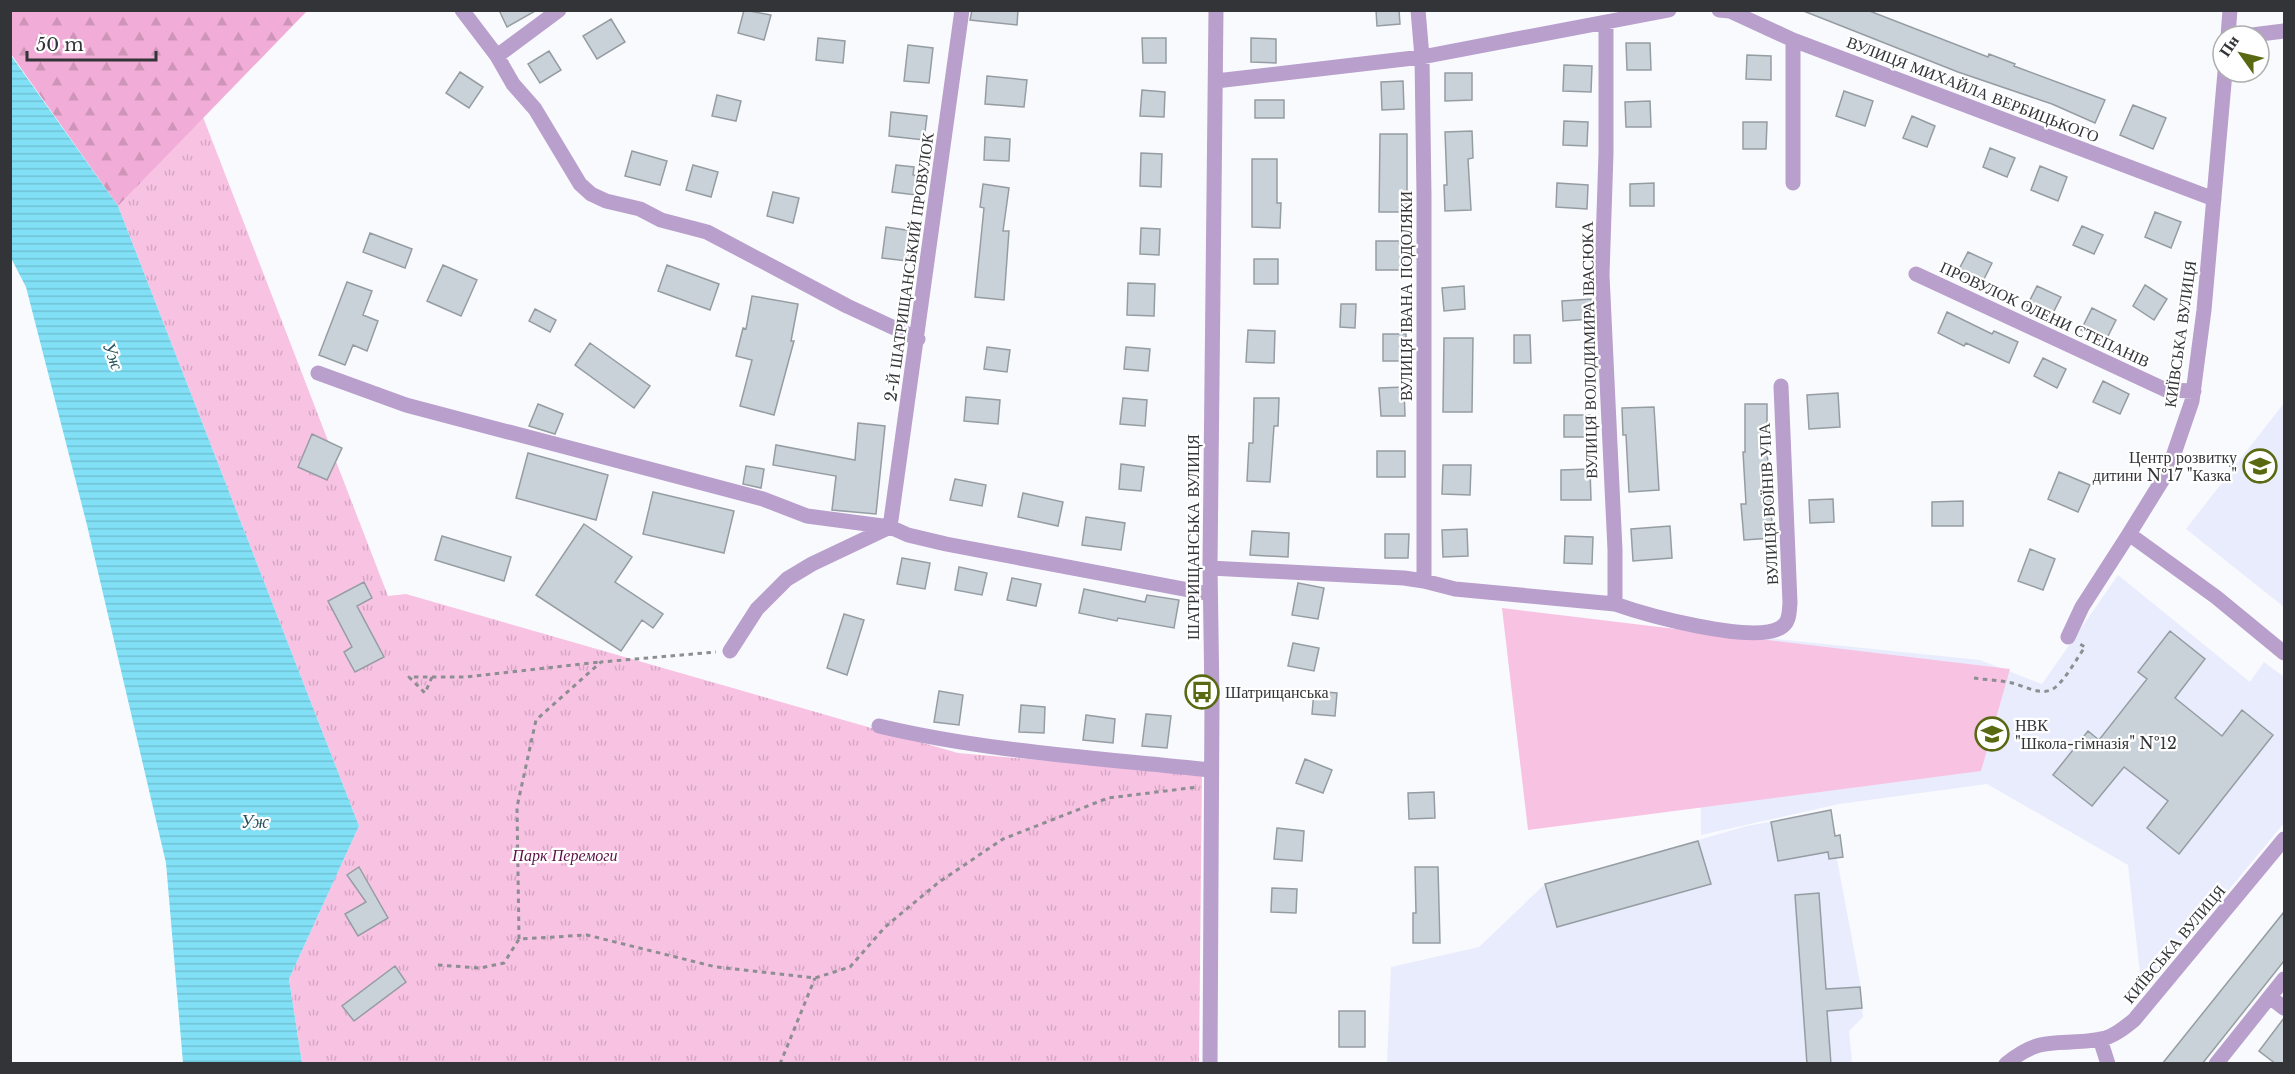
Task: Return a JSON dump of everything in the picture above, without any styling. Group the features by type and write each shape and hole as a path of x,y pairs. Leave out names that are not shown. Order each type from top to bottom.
{"street":[{"path":"462,10 497,56 513,84 535,109 587,191 606,201 640,208 661,220 707,232 847,306 918,339"},
{"path":"497,56 559,10"},
{"name":"2-Й ШАТРИЩАНСЬКИЙ ПРОВУЛОК","path":"890,527 963,10"},
{"name":"ШАТРИЩАНСЬКА ВУЛИЦЯ","path":"1210,1064 1212,699 1210,568 1216,10"},
{"name":"ВУЛИЦЯ ІВАНА ПОДОЛЯКИ","path":"1418,10 1422,57 1424,581"},
{"path":"1216,81 1422,57 1670,10"},
{"name":"ВУЛИЦЯ МИХАЙЛА ВЕРБИЦЬКОГО","path":"1727,11 1793,40 2214,199"},
{"name":"ВУЛИЦЯ ВОЛОДИМИРА ІВАСЮКА","path":"1606,23 1606,153 1602,275 1615,550 1615,604"},
{"path":"1793,40 1793,183"},
{"name":"КИЇВСЬКА ВУЛИЦЯ","path":"2068,637 2082,608 2168,471 2185,425 2194,391 2224,84"},
{"name":"ПРОВУЛОК ОЛЕНИ СТЕПАНІВ","path":"1916,274 2166,390 2194,391"},
{"path":"318,374 406,405 763,499 807,516 890,527 908,536 946,544 1210,594"},
{"name":"ВУЛИЦЯ ВОЇНІВ УПА","path":"1615,604 1634,611 1729,632 1770,631 1781,628 1788,621 1790,603 1781,386"},
{"path":"730,651 757,609 787,579 812,564 890,527"},
{"path":"2129,534 2216,597 2283,651"},
{"path":"1210,568 1341,574 1424,581 1455,589 1615,604"},
{"path":"879,726 964,743 1210,770"},
{"name":"КИЇВСЬКА ВУЛИЦЯ","path":"2006,1064 2023,1052 2043,1043 2100,1039 2125,1028 2140,1014 2284,839"},
{"path":"2216,1064 2284,979"},
{"path":"2270,997 2284,1008"},
{"path":"2100,1039 2108,1064"}],"path":[{"path":"1974,678 2011,683 2035,691 2054,688 2085,647 2068,637"},
{"path":"432,677 425,693 408,676 465,677 730,651"},
{"path":"438,965 450,964 480,968 504,963 519,939 517,807 536,720 601,662"},
{"path":"519,939 587,934 716,967 815,978 850,967 885,927 939,882 1003,839 1108,798 1210,786"},
{"path":"780,1064 815,978"}],"shaded area":[{"name":"Центр розвитку дитини №17 \"Казка\"","path":"2284,403 2284,607 2186,529"},
{"name":"НВК \"Школа-гімназія\" №12","path":"2118,575 2250,682 2264,662 2284,677 2284,823 2156,978 2141,983 2128,865 1987,784 1839,804 1701,835 1699,631 1980,660 2042,684"},
{"path":"1828,811 1860,982 1863,1017 1849,1031 1852,1063 1387,1064 1391,967 1479,947 1545,884 1747,826"}],"green space":[{"path":"10,11 307,11 118,206 11,54"},
{"name":"Парк Перемоги","path":"203,117 388,596 406,594 958,753 1202,774 1199,1063 302,1063 289,979 359,826 118,206"},
{"path":"1502,608 2010,669 1981,771 1528,830"}],"water":[{"name":"Уж","path":"10,54 118,206 359,826 289,979 302,1063 183,1063 166,863 87,525 26,287 11,258"}],"building":[{"path":"499,10 537,10 507,27"},
{"path":"744,10 771,15 764,40 738,33"},
{"path":"972,10 1018,10 1017,25 970,20"},
{"path":"1376,10 1399,10 1400,24 1377,26"},
{"path":"1801,10 1867,10 1988,57 1989,54 2015,64 2014,66 2105,100 2095,123 2052,104 1958,72"},
{"path":"611,19 625,42 597,59 583,36"},
{"path":"818,38 845,41 843,63 816,60"},
{"path":"1142,38 1166,38 1166,63 1143,63"},
{"path":"1251,38 1276,39 1276,63 1251,62"},
{"path":"1626,43 1650,43 1651,70 1627,70"},
{"path":"908,45 933,48 929,83 904,81"},
{"path":"549,51 561,70 540,83 528,64"},
{"path":"1747,55 1771,56 1771,80 1746,79"},
{"path":"1564,65 1592,66 1591,92 1563,91"},
{"path":"460,72 483,87 469,108 446,93"},
{"path":"1445,73 1472,73 1472,100 1445,101"},
{"path":"987,76 1027,80 1024,107 985,104"},
{"path":"1403,81 1404,109 1382,110 1381,82"},
{"path":"1142,90 1165,92 1164,117 1140,116"},
{"path":"1844,91 1873,101 1865,126 1836,116"},
{"path":"717,95 741,101 736,121 712,116"},
{"path":"1255,100 1284,100 1284,118 1255,118"},
{"path":"1650,101 1651,127 1626,127 1625,102"},
{"path":"2133,105 2166,118 2153,149 2120,135"},
{"path":"891,112 927,116 924,140 889,136"},
{"path":"1912,116 1935,126 1927,147 1903,138"},
{"path":"1564,121 1588,122 1587,146 1563,145"},
{"path":"1743,122 1767,122 1766,149 1743,149"},
{"path":"1472,131 1473,158 1468,159 1471,210 1445,211 1444,185 1447,185 1445,132"},
{"path":"1380,134 1407,134 1407,212 1379,212"},
{"path":"985,137 1010,139 1009,161 984,160"},
{"path":"1990,148 2015,158 2007,177 1983,167"},
{"path":"632,151 667,161 660,185 625,176"},
{"path":"1141,153 1162,154 1161,187 1140,186"},
{"path":"1252,159 1277,159 1277,203 1281,203 1280,228 1252,227"},
{"path":"693,165 718,172 711,197 686,190"},
{"path":"896,165 914,167 913,175 919,176 916,195 892,192"},
{"path":"2040,166 2067,177 2058,201 2031,190"},
{"path":"1557,183 1588,185 1587,209 1556,207"},
{"path":"1654,183 1654,206 1630,206 1630,184"},
{"path":"983,184 1009,188 1003,231 1009,231 1004,300 975,297 984,208 980,207"},
{"path":"773,192 799,198 793,223 767,216"},
{"path":"2155,212 2181,222 2171,248 2145,237"},
{"path":"2082,226 2103,235 2094,254 2073,245"},
{"path":"886,227 912,231 907,261 882,258"},
{"path":"1141,228 1160,229 1159,255 1140,254"},
{"path":"370,233 412,249 405,268 363,252"},
{"path":"1376,241 1404,241 1404,270 1376,270"},
{"path":"1968,252 1992,263 1981,285 1957,273"},
{"path":"1254,259 1278,259 1278,284 1254,284"},
{"path":"443,265 477,280 461,316 427,301"},
{"path":"667,265 719,284 710,310 658,291"},
{"path":"347,282 372,291 363,315 378,321 367,351 353,345 345,365 319,355"},
{"path":"1128,283 1155,284 1154,316 1127,315"},
{"path":"2145,285 2167,299 2154,320 2133,306"},
{"path":"1464,286 1465,309 1444,311 1442,288"},
{"path":"2037,286 2061,297 2051,317 2027,306"},
{"path":"752,296 798,304 791,341 794,341 774,415 740,406 752,360 736,356 743,328 746,329"},
{"path":"1591,299 1592,319 1563,321 1562,301"},
{"path":"1341,304 1356,304 1355,328 1340,327"},
{"path":"2092,308 2116,320 2105,342 2081,330"},
{"path":"535,309 556,320 550,332 529,321"},
{"path":"1947,312 1992,334 1994,331 2018,342 2009,363 1966,343 1964,346 1938,333"},
{"path":"1248,330 1275,331 1274,363 1246,362"},
{"path":"1383,334 1406,334 1406,361 1383,361"},
{"path":"1514,335 1530,335 1531,363 1514,363"},
{"path":"1444,338 1473,338 1472,412 1443,412"},
{"path":"590,343 650,386 634,408 575,365"},
{"path":"987,347 1010,350 1007,372 984,369"},
{"path":"1126,347 1150,349 1148,371 1124,369"},
{"path":"2043,358 2066,369 2057,388 2034,376"},
{"path":"2103,381 2129,394 2120,414 2093,402"},
{"path":"1404,387 1405,416 1381,416 1379,388"},
{"path":"1838,393 1840,427 1809,429 1807,395"},
{"path":"966,397 1000,400 998,424 964,421"},
{"path":"1123,398 1147,400 1145,426 1120,424"},
{"path":"1254,398 1279,398 1278,426 1274,426 1270,482 1247,481 1249,443 1253,443"},
{"path":"538,404 563,414 555,434 529,426"},
{"path":"1745,404 1767,404 1767,450 1773,538 1744,540 1741,504 1746,504 1743,452 1745,452"},
{"path":"1654,407 1659,490 1629,492 1622,408"},
{"path":"1564,415 1590,415 1590,437 1564,437"},
{"path":"858,423 885,426 876,514 832,510 836,476 773,465 776,445 855,460"},
{"path":"312,434 342,448 327,480 298,467"},
{"path":"1377,451 1405,451 1405,477 1377,477"},
{"path":"528,453 608,475 596,520 516,498"},
{"path":"1121,464 1144,467 1141,491 1119,489"},
{"path":"1443,465 1471,465 1470,495 1442,494"},
{"path":"746,466 764,469 761,488 743,484"},
{"path":"1590,469 1591,500 1561,500 1561,470"},
{"path":"2059,472 2090,485 2078,512 2048,499"},
{"path":"955,479 986,485 982,506 950,500"},
{"path":"653,492 734,511 724,553 643,534"},
{"path":"1023,493 1063,502 1058,526 1018,517"},
{"path":"1833,499 1834,522 1810,523 1809,500"},
{"path":"1963,501 1963,526 1932,526 1932,502"},
{"path":"1086,517 1125,523 1121,550 1082,545"},
{"path":"584,524 632,557 615,582 663,614 653,628 642,620 621,651 536,595"},
{"path":"1670,526 1672,558 1633,561 1631,529"},
{"path":"1467,529 1468,556 1443,557 1442,530"},
{"path":"1252,531 1289,533 1288,557 1250,555"},
{"path":"1385,534 1409,534 1408,558 1385,558"},
{"path":"442,536 511,557 504,581 435,560"},
{"path":"1565,536 1593,537 1592,564 1564,563"},
{"path":"2030,549 2055,559 2043,590 2018,581"},
{"path":"902,558 930,563 925,589 897,584"},
{"path":"959,567 987,573 982,595 955,590"},
{"path":"1012,578 1041,584 1036,606 1007,600"},
{"path":"364,582 372,598 357,606 384,657 355,672 344,652 352,647 328,601"},
{"path":"1298,583 1324,588 1318,619 1292,615"},
{"path":"1084,589 1145,602 1147,595 1179,600 1174,628 1118,618 1117,621 1079,613"},
{"path":"844,614 864,620 847,675 827,668"},
{"path":"2170,631 2205,659 2175,698 2222,736 2242,710 2273,735 2179,854 2147,828 2168,801 2124,767 2092,806 2053,775 2088,731 2099,740 2147,679 2138,672"},
{"path":"1293,643 1319,648 1314,671 1288,666"},
{"path":"939,691 963,695 959,725 934,722"},
{"path":"1314,691 1337,693 1335,716 1312,714"},
{"path":"1021,705 1045,707 1044,733 1019,732"},
{"path":"1146,714 1171,716 1167,748 1142,746"},
{"path":"1086,715 1115,719 1113,743 1083,740"},
{"path":"1305,759 1332,770 1323,793 1296,783"},
{"path":"1434,792 1435,818 1409,819 1408,793"},
{"path":"1831,810 1835,836 1840,835 1843,857 1829,859 1828,852 1778,861 1771,822"},
{"path":"1277,828 1304,831 1302,861 1274,859"},
{"path":"1698,841 1711,884 1557,927 1545,884"},
{"path":"359,867 388,918 358,936 345,914 366,902 347,875"},
{"path":"1415,867 1438,867 1440,943 1413,943 1413,913 1416,913"},
{"path":"1272,888 1297,889 1296,913 1271,912"},
{"path":"1819,893 1826,989 1860,987 1862,1008 1827,1011 1831,1064 1807,1064 1795,895"},
{"path":"2284,912 2284,961 2202,1064 2162,1064"},
{"path":"395,966 406,982 354,1021 342,1006"},
{"path":"1339,1011 1365,1011 1365,1047 1339,1047"},
{"path":"2284,1018 2284,1064 2276,1064 2259,1051"}],"place":[{"name":"Центр розвитку дитини №17 \"Казка\"","path":"2260,466"},
{"name":"Шатрищанська","path":"1202,692"},
{"name":"НВК \"Школа-гімназія\" №12","path":"1992,734"}]}
